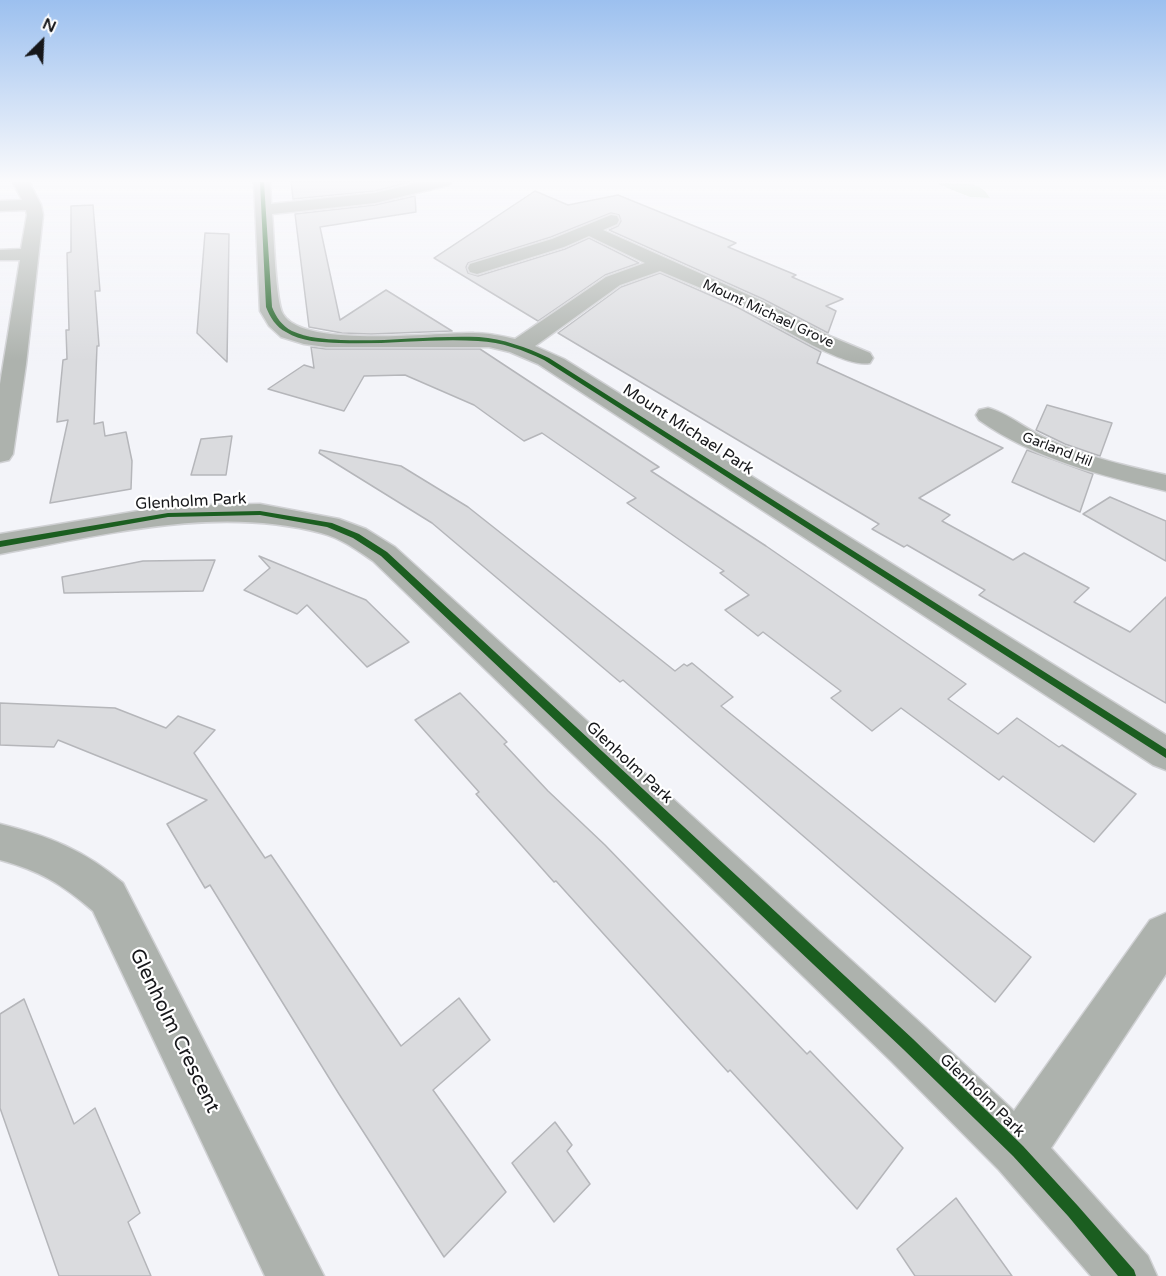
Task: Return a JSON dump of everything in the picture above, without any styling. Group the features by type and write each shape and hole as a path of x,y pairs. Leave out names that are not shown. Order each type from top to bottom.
{"street":[{"path":"0,454 8,365 31,242"},
{"name":"Mount Michael Park","path":"265,242 269,307 273,317 290,333 321,340 375,341 455,338 498,340 520,346 556,364 1166,754"},
{"path":"477,268 562,242"},
{"name":"Mount Michael Grove","path":"614,242 755,305 819,340 862,358"},
{"path":"0,255 29,254"},
{"path":"520,346 613,281 660,264"},
{"name":"Garland Hil","path":"988,415 1007,430 1075,460 1166,483"},
{"name":"Glenholm Park","path":"0,544 125,521 215,512 260,513 329,525 356,536 384,554 908,1044 1018,1151 1128,1276"},
{"name":"Glenholm Crescent","path":"0,842 57,858 84,875 108,897 296,1276"},
{"path":"1018,1151 1166,935"}],"building":[{"path":"71,242 96,242 100,291 95,291 99,346 97,346 94,424 103,422 105,436 126,432 132,461 131,489 50,503 68,420 57,422 63,360 67,359 66,330 69,330 67,253 71,252"},
{"path":"204,242 229,242 227,362 197,333"},
{"path":"298,242 323,242 340,320 386,290 452,331 371,334 342,333 309,327"},
{"path":"459,242 536,242 468,263 466,267 468,273 478,276 565,249 581,242 596,242 639,263 605,275 538,321 434,258"},
{"path":"635,242 732,242 736,243 728,247 796,275 792,277 843,299 826,306 836,311 828,333 763,299"},
{"path":"660,273 737,307 821,352 817,363 1003,448 919,498 950,515 942,521 1013,560 1024,553 1089,588 1074,602 1130,632 1166,597 1166,703 979,595 985,590 907,545 904,547 872,529 879,524 558,333 621,287"},
{"path":"311,347 326,349 480,349 659,467 651,471 766,546 966,684 948,699 998,734 1017,718 1059,747 1062,745 1136,794 1094,842 1003,776 999,780 901,708 872,731 831,698 841,691 763,632 758,636 725,610 749,595 720,573 724,571 627,503 636,498 542,433 524,441 474,405 405,375 364,376 344,411 268,389 304,365 314,368"},
{"path":"1047,405 1112,423 1100,456 1065,444 1036,430"},
{"path":"232,436 226,475 191,475 201,439"},
{"path":"320,450 401,466 468,507 675,671 684,664 687,666 692,663 733,697 721,706 1031,957 995,1002 623,680 620,682 432,523 319,453"},
{"path":"1027,450 1093,474 1080,512 1012,482"},
{"path":"1110,497 1166,521 1166,561 1083,514"},
{"path":"259,556 366,600 409,642 367,667 307,605 297,614 244,590 270,568"},
{"path":"215,560 203,591 64,593 62,577 143,561"},
{"path":"460,693 507,742 504,744 548,791 605,845 807,1054 810,1051 903,1148 857,1209 730,1070 728,1072 556,881 554,882 476,794 479,792 415,720"},
{"path":"0,703 115,708 166,728 178,716 215,730 194,753 265,858 271,855 401,1046 459,998 490,1040 433,1090 506,1192 444,1257 339,1094 210,885 205,888 167,824 207,800 58,740 54,747 0,745"},
{"path":"24,999 74,1124 95,1108 140,1213 128,1222 151,1276 59,1276 0,1108 0,1014"},
{"path":"555,1122 572,1145 567,1151 590,1184 554,1222 512,1163"},
{"path":"956,1198 1012,1276 915,1276 897,1249"}],"cycle path":[{"path":"265,242 269,307 272,315 289,332 304,338 351,342 478,339 528,350 556,364 1166,754"},
{"path":"0,544 168,515 260,513 329,525 356,536 384,554 908,1044 1018,1151 1128,1276"}]}
